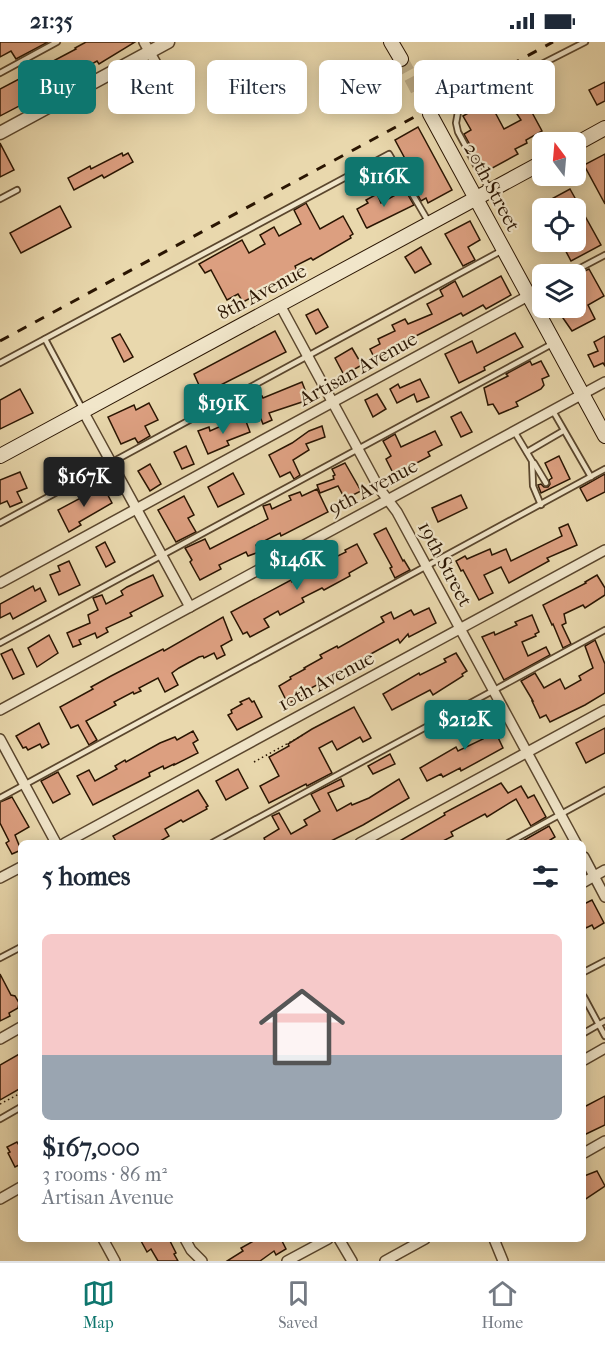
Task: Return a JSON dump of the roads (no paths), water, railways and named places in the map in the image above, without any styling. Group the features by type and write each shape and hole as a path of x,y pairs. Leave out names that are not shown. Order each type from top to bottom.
{"main road":[{"path":"391,42 400,59"},
{"name":"20th Street","path":"430,114 605,436"},
{"path":"586,138 605,128"},
{"name":"8th Avenue","path":"0,456 532,168"}],"street":[{"path":"0,133 147,47 168,42"},
{"name":"Artisan Avenue","path":"0,583 528,296"},
{"name":"19th Street","path":"280,305 358,449 397,512 574,840"},
{"name":"9th Avenue","path":"0,710 605,382"},
{"path":"83,411 190,608"},
{"name":"10th Avenue","path":"71,840 605,550"},
{"path":"366,840 605,710"},
{"path":"0,740 54,840"},
{"path":"586,861 605,897"},
{"path":"0,878 18,869"},
{"path":"586,881 605,870"},
{"path":"0,1039 18,1029"},
{"path":"586,1059 605,1048"},
{"path":"586,1152 605,1141"},
{"path":"0,1199 18,1189"},
{"path":"105,1242 115,1261"},
{"path":"187,1242 202,1261"},
{"path":"287,1261 322,1242"},
{"path":"341,1242 352,1261"},
{"path":"385,1261 420,1242"},
{"path":"495,1242 503,1261"}],"lane":[{"path":"0,73 57,42"},
{"path":"490,190 458,132 456,123 458,112 468,103 499,89 528,71 585,42"},
{"path":"0,363 389,154 429,223"},
{"path":"0,199 17,190"},
{"path":"0,523 504,250"},
{"path":"586,265 605,255"},
{"name":"Artisan Avenue","path":"528,296 532,294"},
{"path":"45,339 83,411"},
{"path":"0,643 554,343"},
{"path":"553,411 591,477"},
{"path":"514,431 546,483"},
{"path":"527,452 563,431"},
{"path":"532,461 533,486 541,505"},
{"path":"0,798 605,469"},
{"path":"551,490 556,497"},
{"path":"218,840 605,630"},
{"path":"513,840 605,790"},
{"path":"0,958 18,949"},
{"path":"586,971 605,961"},
{"path":"586,1001 605,1036"},
{"path":"586,1032 605,1021"},
{"path":"0,1119 18,1109"}],"tunnel":[{"path":"401,59 414,84"}],"railway":[{"path":"0,341 553,42"}]}
